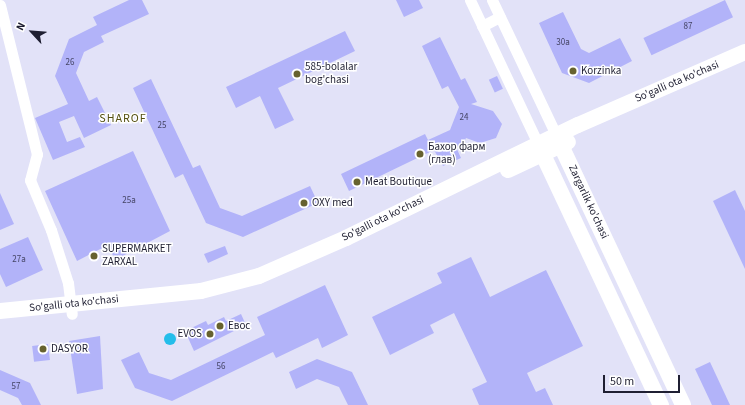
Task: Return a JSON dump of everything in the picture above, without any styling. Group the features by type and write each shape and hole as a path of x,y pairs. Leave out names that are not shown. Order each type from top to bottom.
{"main road":[{"name":"So'galli ota ko'chasi","path":"0,322 72,309 201,291 252,278 339,241 540,149 745,52"},
{"name":"So'galli ota ko'chasi","path":"558,140 745,63"},
{"name":"Zargarlik ko'chasi","path":"558,140 683,405"},
{"name":"Zargarlik ko'chasi","path":"540,149 661,405"},
{"name":"So'galli ota ko'chasi","path":"0,311 72,309"}],"street":[{"name":"Zargarlik ko'chasi","path":"470,0 540,149"},
{"name":"Zargarlik ko'chasi","path":"492,0 558,140"},
{"path":"0,5 37,154 30,180 51,230 69,286 72,309"},
{"path":"482,26 500,17"}],"water":[{"path":"170,333 174,335 176,339 174,343 170,345 166,343 164,339 166,335"}],"building":[{"path":"129,0 142,0 149,14 101,36 104,42 84,52 76,73 89,101 97,97 111,125 84,138 74,116 59,122 67,142 80,137 85,147 53,160 35,118 68,104 55,76 69,39 97,25 93,17"},
{"path":"396,0 419,0 423,8 404,17"},
{"path":"725,0 733,17 651,55 643,38"},
{"path":"563,12 581,49 589,53 620,38 632,61 589,83 562,73 539,23"},
{"path":"345,31 355,51 278,88 294,120 275,129 260,96 236,108 226,87"},
{"path":"440,37 461,80 465,78 477,102 471,104 493,111 502,124 496,138 480,143 466,138 463,144 456,147 461,158 443,166 434,150 349,191 341,174 425,134 428,140 450,130 459,107 448,86 442,89 422,46"},
{"path":"497,76 503,89 495,92 489,80"},
{"path":"151,79 193,168 200,165 220,208 242,216 310,186 318,203 243,237 206,223 183,174 175,178 133,88"},
{"path":"133,151 170,231 115,260 108,245 77,261 45,191"},
{"path":"735,190 745,211 745,269 713,201"},
{"path":"0,193 14,224 0,230"},
{"path":"28,237 43,270 6,287 0,274 0,249"},
{"path":"225,246 228,254 208,263 204,254"},
{"path":"471,257 490,297 546,270 583,346 527,373 536,392 545,388 553,405 479,405 472,389 487,382 454,313 430,325 434,333 390,355 372,317 442,283 437,273"},
{"path":"325,285 348,335 322,348 318,338 276,358 273,352 172,401 135,388 121,360 139,352 149,373 171,380 265,335 257,317"},
{"path":"241,314 246,325 194,351 185,331 206,321 208,325 224,317 226,321"},
{"path":"100,336 103,389 77,394 69,341"},
{"path":"48,344 50,360 34,362 32,346"},
{"path":"317,359 352,372 368,405 348,405 339,387 317,379 296,389 289,372"},
{"path":"710,362 730,405 712,405 695,369"},
{"path":"0,370 30,383 41,405 22,405 18,398 0,390"}],"place":[{"name":"Korzinka","path":"573,71"},
{"name":"585-bolalar bog'chasi","path":"297,74"},
{"name":"Бахор фарм (глав)","path":"420,154"},
{"name":"Meat Boutique","path":"357,182"},
{"name":"OXY med","path":"304,203"},
{"name":"SUPERMARKET ZARXAL","path":"94,256"},
{"name":"Евос","path":"220,326"},
{"name":"EVOS","path":"210,334"},
{"name":"DASYOR","path":"43,349"}],"district":[{"name":"SHAROF","path":"123,119"}]}
